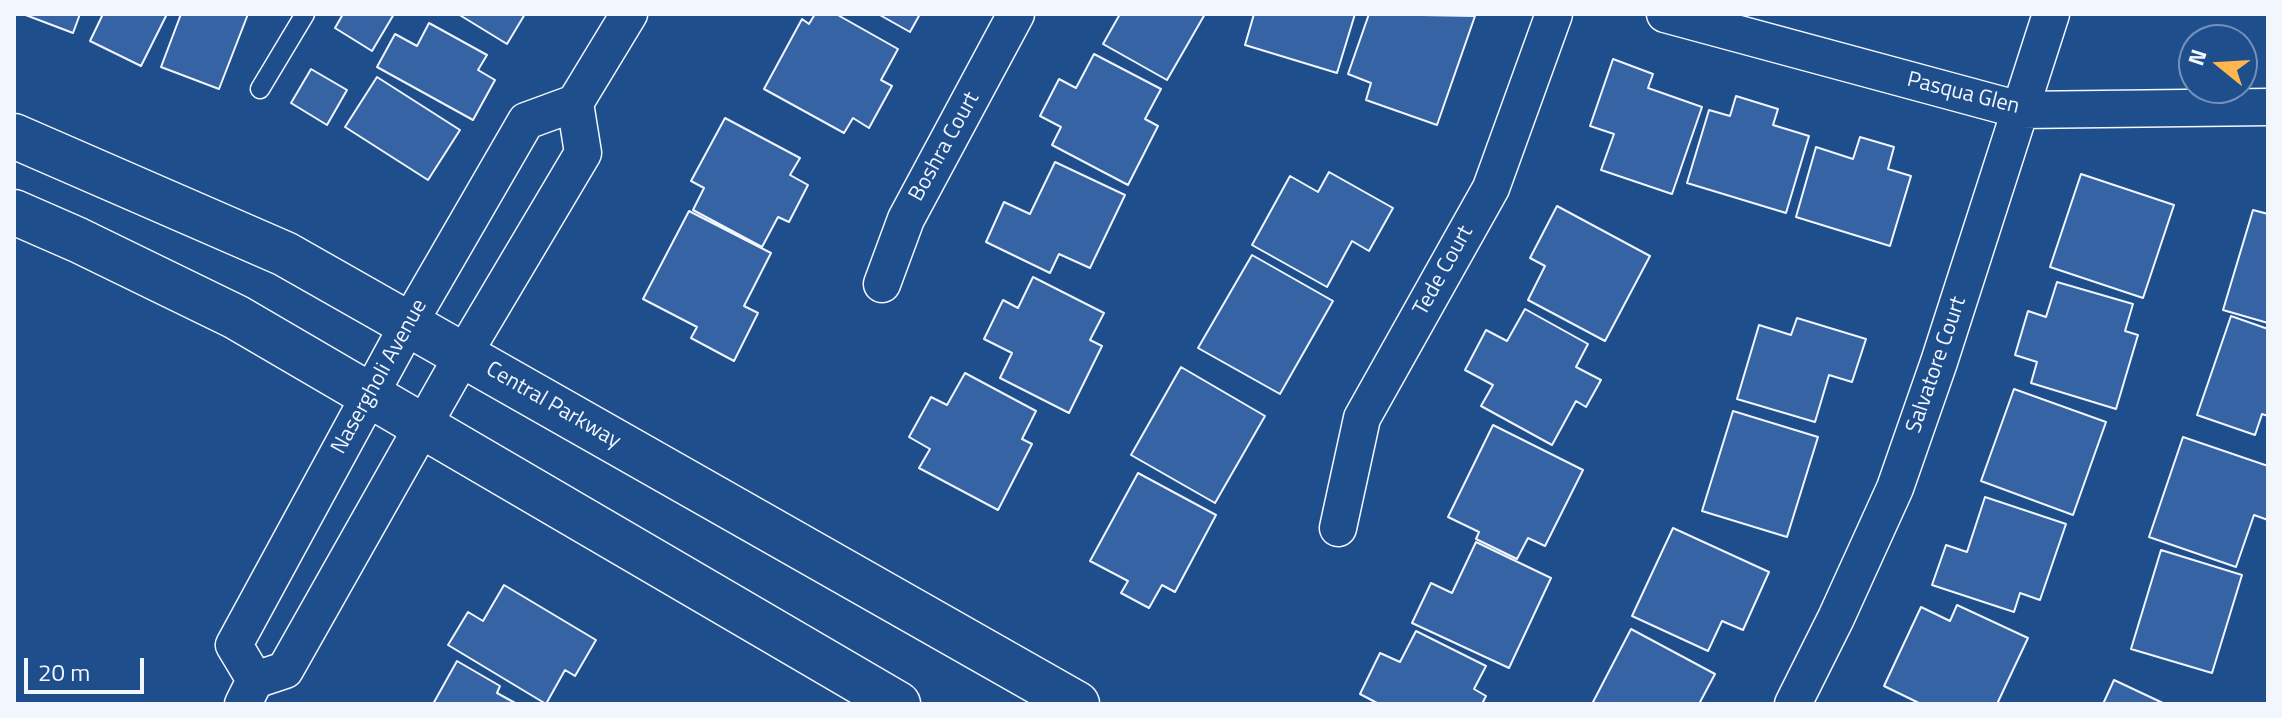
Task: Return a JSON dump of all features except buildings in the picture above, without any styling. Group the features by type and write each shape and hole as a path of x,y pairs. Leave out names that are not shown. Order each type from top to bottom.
{"main road":[{"name":"Central Parkway","path":"14,136 285,254 1077,704"},
{"path":"14,212 236,317 898,704"}],"street":[{"path":"575,103 629,14"},
{"name":"Boshra Court","path":"882,284 906,219 1016,14"},
{"name":"Tede Court","path":"1338,528 1362,418 1491,188 1554,14"},
{"name":"Pasqua Glen","path":"1665,14 2020,110 2268,107"},
{"name":"Salvatore Court","path":"1793,704 1895,488 1944,348 2051,14"},
{"name":"Nasergholi Avenue","path":"575,103 583,153 463,355 285,670 249,692 234,645 408,325 526,121 575,103"}],"lane":[{"path":"260,89 305,14"}]}
